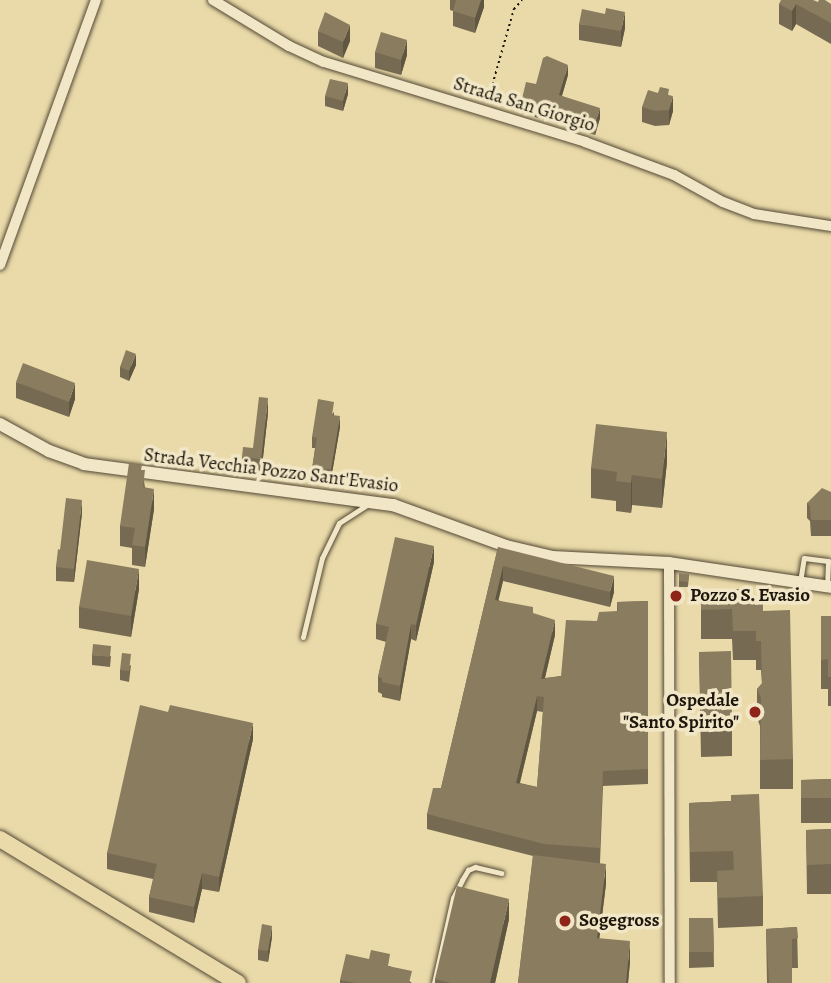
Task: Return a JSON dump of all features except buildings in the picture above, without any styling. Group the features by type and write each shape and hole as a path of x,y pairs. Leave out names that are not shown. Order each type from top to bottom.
{"main road":[{"path":"0,839 238,983"}],"street":[{"path":"0,265 96,0"},
{"name":"Strada San Giorgio","path":"213,0 289,46 324,62 585,142 674,175 723,202 754,214 831,226"},
{"name":"Strada Vecchia Pozzo Sant'Evasio","path":"0,424 49,451 84,464 372,502 416,511 506,545 552,557 669,563 829,586"},
{"path":"669,563 670,983"}],"lane":[{"path":"303,637 322,558 339,523 372,502"},
{"path":"800,582 804,558 828,561 829,586"},
{"path":"434,983 453,898 468,870 486,868 501,873"}],"path":[{"path":"485,111 514,9 522,0"}],"place":[{"name":"Pozzo S. Evasio","path":"676,596"},
{"name":"Ospedale \"Santo Spirito\"","path":"755,712"},
{"name":"Sogegross","path":"565,921"}]}
